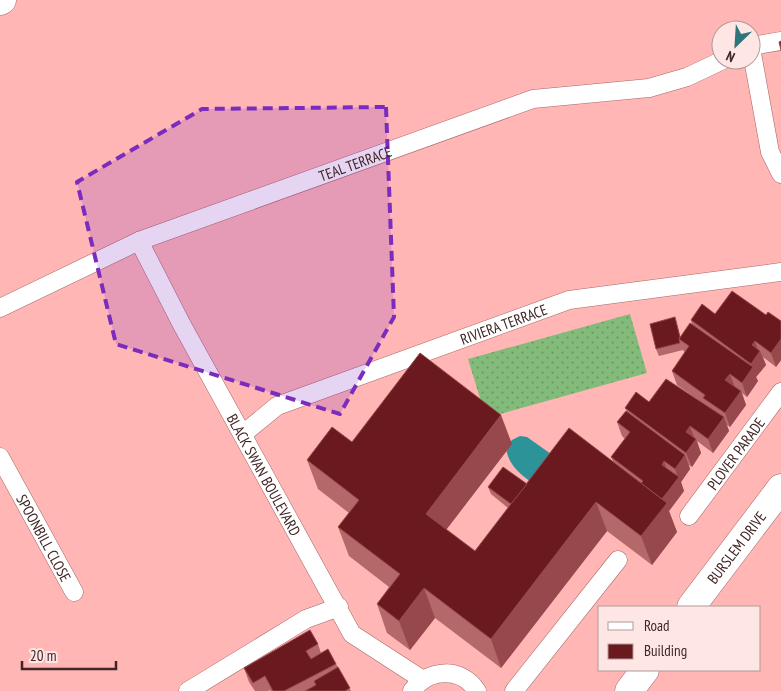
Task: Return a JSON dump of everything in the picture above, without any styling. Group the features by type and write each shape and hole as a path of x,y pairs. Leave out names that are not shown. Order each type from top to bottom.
{"main road":[{"name":"BURSLEM DRIVE","path":"692,606 781,488"},
{"path":"629,691 644,671"}],"lane":[{"path":"761,45 781,41"},
{"name":"TEAL TERRACE","path":"0,308 139,241 532,99 649,88 687,77 711,66"},
{"path":"755,70 770,152 781,174"},
{"name":"BLACK SWAN BOULEVARD","path":"139,241 182,325 339,607 352,634 417,685"},
{"name":"RIVIERA TERRACE","path":"243,434 277,406 569,300 781,272"},
{"name":"PLOVER PARADE","path":"689,516 781,392"},
{"name":"SPOONBILL CLOSE","path":"0,457 74,592"},
{"path":"514,691 618,560"},
{"path":"188,691 306,619 339,607"},
{"path":"417,685 433,674 457,675 468,680 478,691"}],"highlighted area":[{"path":"386,107 394,317 340,414 116,344 77,182 202,109"}],"green space":[{"path":"630,314 647,373 486,418 468,359"}],"water":[{"path":"520,436 527,437 551,454 541,489 519,472 510,462 506,448 512,440"}],"building":[{"path":"732,291 766,315 768,312 781,321 781,339 771,353 755,341 752,345 760,351 751,364 691,320 702,304 715,314"},
{"path":"675,317 680,343 656,349 650,324"},
{"path":"690,323 753,367 742,383 730,374 725,380 741,391 725,413 703,398 705,395 672,371 689,346 679,339"},
{"path":"420,353 501,415 426,514 475,551 569,428 667,503 641,536 596,502 491,639 424,588 399,621 377,604 400,574 338,527 359,500 307,460 332,427 352,442"},
{"path":"666,379 724,417 708,439 690,426 686,432 696,439 686,453 625,408 636,392 649,402"},
{"path":"626,411 685,455 675,469 664,461 662,465 679,477 662,499 641,483 643,481 611,457 630,432 617,422"},
{"path":"503,467 527,484 511,504 488,487"},
{"path":"310,630 318,644 306,651 311,659 328,649 336,664 284,691 273,691 265,676 253,683 244,668"},
{"path":"338,667 350,688 345,691 305,691 316,685 314,681"}]}
